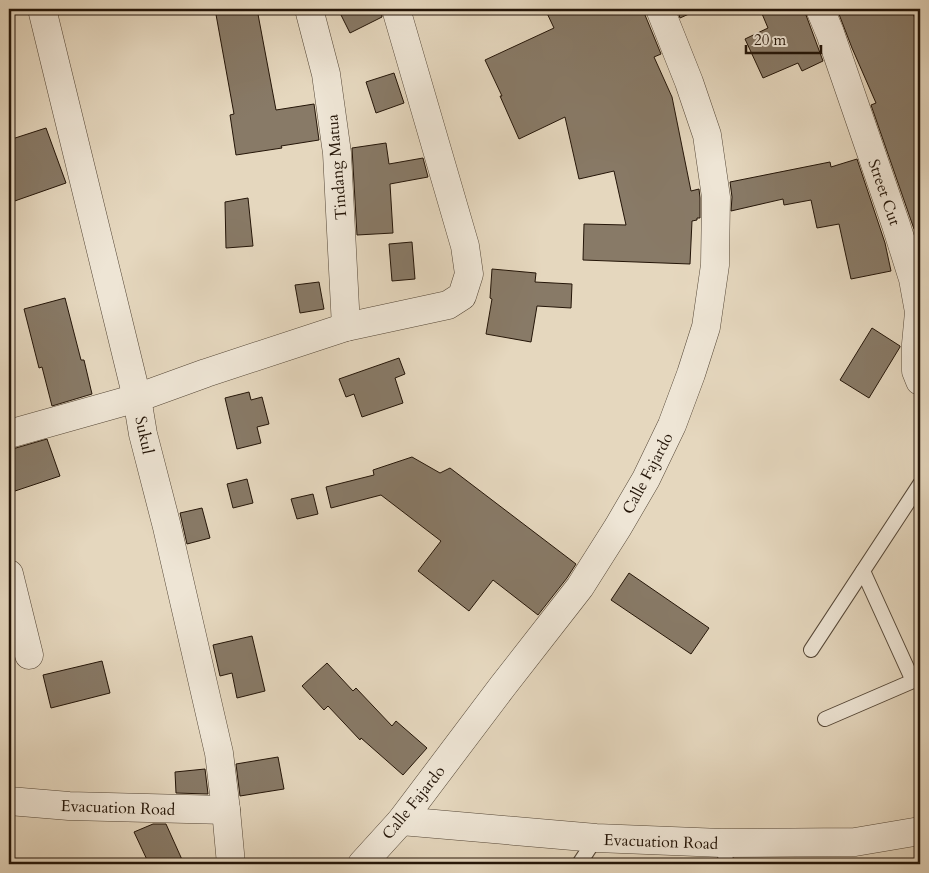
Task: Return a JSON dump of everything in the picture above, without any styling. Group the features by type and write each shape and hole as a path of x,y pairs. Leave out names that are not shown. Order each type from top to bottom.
{"street":[{"name":"Sukul","path":"42,9 137,398 143,434 167,527 220,754 231,864"},
{"name":"Tindang Matua","path":"309,9 326,74 336,152 346,327"},
{"path":"9,434 137,398 346,327 448,305 462,296 469,274 465,246 396,9"},
{"name":"Calle Fajardo","path":"362,864 402,821 502,687 580,587 646,479 672,425 691,374 706,327 715,265 716,197 707,135 689,82 660,9"},
{"name":"Street Cut","path":"820,9 830,33 913,279 918,312 916,371 920,381"},
{"path":"9,574 29,655"},
{"name":"Evacuation Road","path":"9,801 69,806 226,810"},
{"name":"Evacuation Road","path":"402,821 596,838 725,854 857,853 920,831"}],"lane":[{"path":"811,650 920,484"},
{"path":"825,719 917,679 863,571"},
{"path":"579,864 596,838"}],"building":[{"path":"215,9 257,9 276,110 314,104 319,140 236,155 230,115 234,114"},
{"path":"338,9 381,9 382,17 350,33"},
{"path":"545,9 645,9 645,15 661,54 654,57 672,97 691,191 699,189 700,218 692,221 690,264 583,260 584,224 626,225 614,171 579,179 565,117 519,139 485,60 554,28"},
{"path":"677,9 700,9 680,18"},
{"path":"760,9 805,9 823,61 802,71 798,63 763,78 745,39 768,28"},
{"path":"837,9 911,9 920,30 920,227 914,229 871,105 876,103"},
{"path":"394,73 404,103 376,113 366,82"},
{"path":"46,128 66,183 9,203 9,140"},
{"path":"386,143 389,164 423,158 428,177 390,184 393,233 357,235 352,148"},
{"path":"857,159 885,243 891,271 851,279 839,224 817,228 811,200 784,205 783,199 731,211 730,182 830,162 831,167"},
{"path":"248,198 253,246 226,248 225,202"},
{"path":"412,242 415,279 392,281 389,244"},
{"path":"492,269 536,273 535,282 572,284 571,308 537,306 531,342 486,334 492,299 490,298"},
{"path":"319,282 324,309 300,313 295,285"},
{"path":"65,298 81,360 84,360 92,394 52,406 42,367 39,368 24,309"},
{"path":"872,328 900,347 869,398 840,380"},
{"path":"399,358 405,374 395,378 403,403 362,417 354,394 346,397 339,379"},
{"path":"249,392 251,400 262,397 269,424 257,427 261,443 237,449 225,398"},
{"path":"47,439 60,476 9,493 9,450"},
{"path":"412,457 440,473 450,468 576,564 538,615 493,580 469,611 418,571 441,541 381,495 331,508 326,487 374,475 373,470"},
{"path":"247,479 253,503 233,508 227,484"},
{"path":"313,494 318,514 297,519 291,499"},
{"path":"202,508 210,538 187,544 180,513"},
{"path":"629,573 709,628 691,654 611,600"},
{"path":"252,636 265,691 237,698 232,673 220,676 213,645"},
{"path":"102,661 110,693 51,708 43,675"},
{"path":"327,663 353,691 356,688 392,726 396,721 427,748 403,775 361,738 360,740 328,706 324,710 302,686"},
{"path":"278,757 284,789 240,796 236,764"},
{"path":"205,769 208,794 176,793 175,772"},
{"path":"153,824 166,824 184,864 149,864 134,832"}]}
